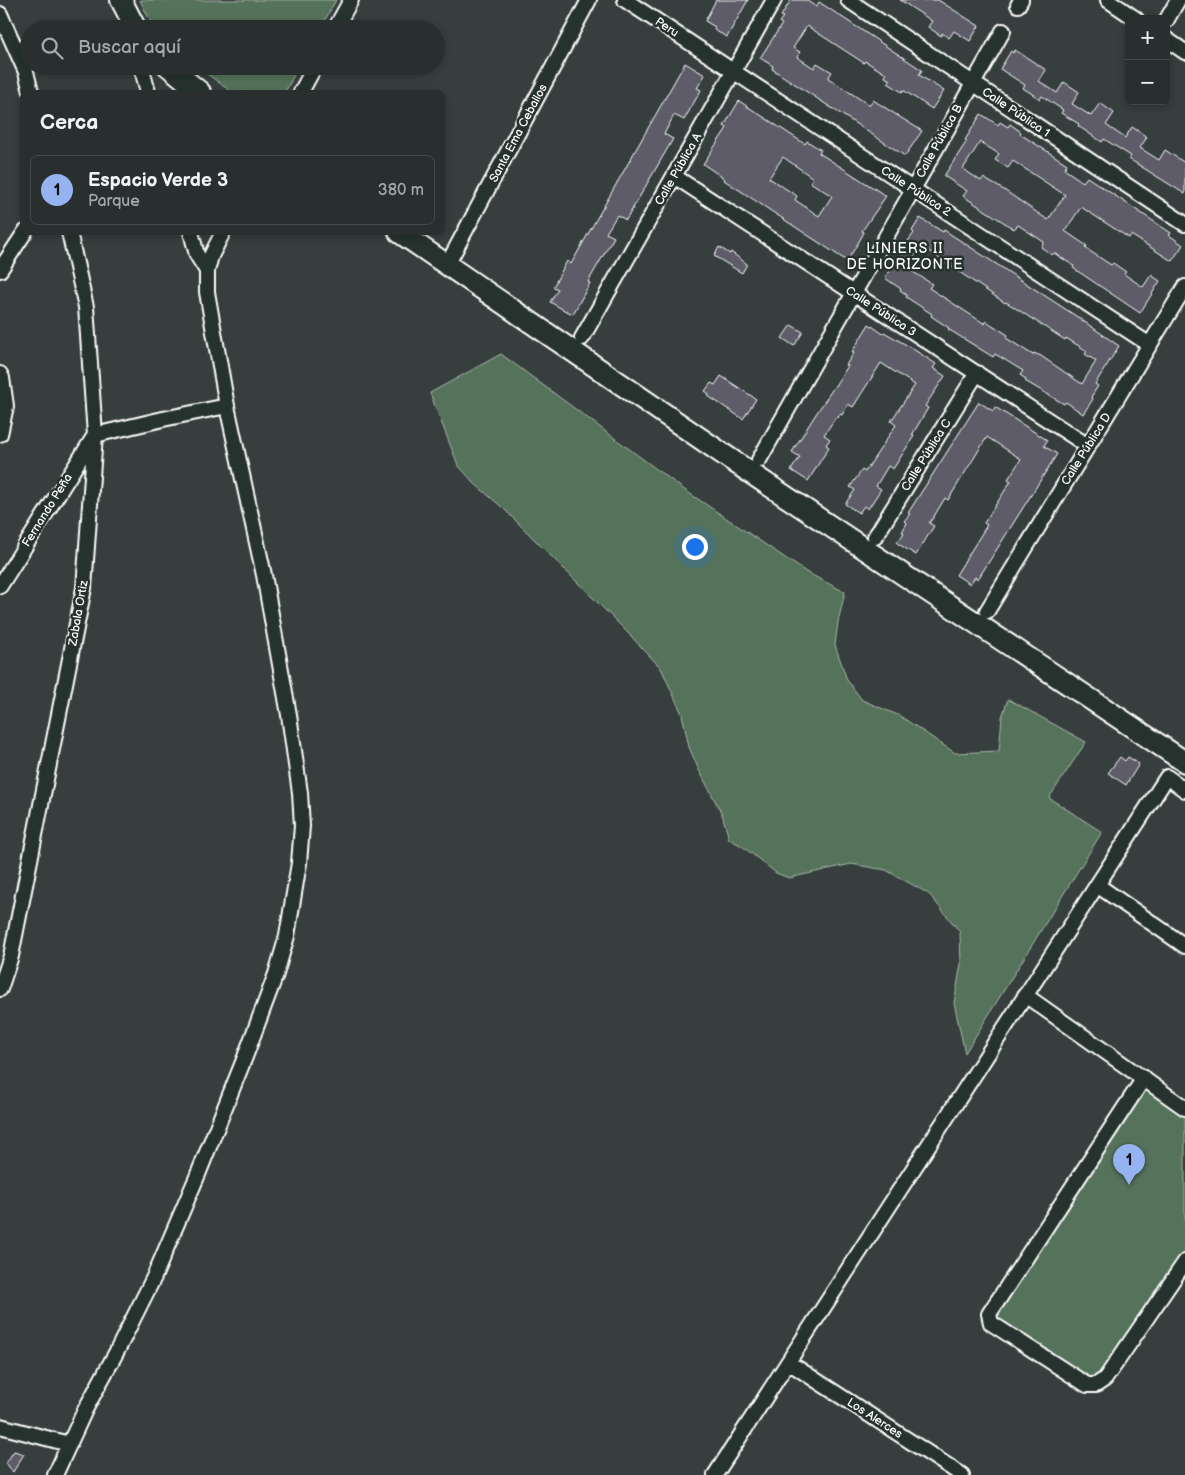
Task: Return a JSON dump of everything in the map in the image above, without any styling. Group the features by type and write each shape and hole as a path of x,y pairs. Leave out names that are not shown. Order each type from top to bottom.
{"street":[{"path":"120,0 131,20"},
{"path":"341,20 351,0"},
{"name":"Santa Ema Ceballos","path":"447,265 589,0"},
{"name":"Peru","path":"625,0 683,37"},
{"name":"Calle Pública A","path":"582,338 774,0"},
{"name":"Calle Pública 1","path":"848,0 1185,224"},
{"path":"1108,0 1130,15"},
{"path":"1169,15 1178,0"},
{"path":"0,14 20,59"},
{"name":"Calle Pública B","path":"759,460 1002,31"},
{"name":"Calle Pública 2","path":"683,37 1150,345"},
{"path":"1170,42 1185,52"},
{"path":"27,75 31,90"},
{"path":"143,75 147,90"},
{"path":"179,75 198,90"},
{"path":"302,90 310,75"},
{"name":"Calle Pública 3","path":"674,176 1088,446"},
{"path":"0,270 23,235"},
{"name":"Zabala Ortiz","path":"0,989 6,952 84,588 95,435 86,307 70,235"},
{"path":"192,235 197,255 207,271"},
{"path":"55,1475 154,1277 245,1057 276,974 294,899 299,863 302,826 300,793 285,690 264,575 227,406 207,292 207,271 211,256 222,235"},
{"path":"403,235 758,478 1185,762"},
{"name":"Calle Pública D","path":"987,611 1185,287"},
{"name":"Calle Pública C","path":"875,537 977,373"},
{"path":"0,374 6,406 0,434"},
{"path":"95,435 227,406"},
{"name":"Fernando Peña","path":"2,579 95,435"},
{"path":"715,1475 1167,778 1185,790"},
{"path":"1097,885 1185,946"},
{"path":"1025,996 1185,1108"},
{"path":"1144,1078 989,1314 991,1323 1087,1385 1096,1384 1105,1379 1185,1262"},
{"name":"Los Alerces","path":"788,1362 962,1475"},
{"path":"0,1426 69,1444"}],"green space":[{"path":"140,0 336,0 325,20 150,20"},
{"path":"208,75 294,75 286,90 229,90"},
{"path":"501,354 686,491 806,572 845,592 835,645 847,680 862,700 900,716 955,753 999,751 1002,717 1008,699 1086,742 1049,798 1102,832 965,1053 954,1003 961,964 960,932 929,894 886,870 851,864 789,878 776,873 742,846 729,839 722,814 689,747 682,714 661,668 458,465 430,393"},
{"path":"1144,1078 1185,1108 1185,1262 1096,1385 991,1323"}],"building":[{"path":"716,0 748,0 727,37 714,30 715,27 705,21"},
{"path":"791,0 806,0 816,7 819,2 922,70 919,75 944,91 932,109 903,90 902,92 888,83 890,80 885,77 886,74 865,61 864,63 807,26 793,48 800,52 797,57 814,68 817,63 832,72 828,78 869,105 873,100 922,131 905,156 772,69 773,66 760,58 782,24 779,22 783,17 781,16"},
{"path":"900,0 938,0 979,26 970,41 954,31 949,38 942,33 941,36 928,27 932,21"},
{"path":"1015,50 1046,70 1039,81 1057,93 1064,82 1079,92 1072,104 1091,116 1100,103 1114,113 1106,125 1125,138 1132,127 1147,137 1140,148 1159,160 1165,150 1185,163 1185,194 1129,159 1131,156 1104,139 1102,142 1078,126 1079,124 1061,113 1063,110 1042,96 1040,99 1023,88 1025,85 1000,69 1011,51 1013,53"},
{"path":"685,63 705,75 697,88 701,90 684,120 674,115 664,134 673,139 626,220 617,215 606,233 614,237 588,282 590,283 573,314 564,310 550,302 558,289 553,287 567,261 571,264"},
{"path":"739,101 805,144 807,141 821,150 819,153 886,196 862,231 864,232 847,261 724,180 703,164 727,128 724,126","holes":["783,157 813,178 810,182 832,196 819,216 795,200 797,196 769,178"]},
{"path":"981,114 998,125 1000,122 1008,127 1010,124 1021,132 1020,134 1067,164 1064,169 1083,182 1087,177 1171,233 1169,235 1183,245 1172,261 1131,235 1129,238 1081,207 1065,231 1087,246 1085,248 1111,265 1113,263 1126,272 1124,274 1143,287 1151,275 1160,281 1140,313 1073,268 1074,266 1041,247 1044,242 1018,225 1014,229 963,196 967,191 944,176 967,141 965,140","holes":["980,142 999,154 995,160 1008,168 1013,161 1065,195 1048,220 1004,190 983,178 981,181 963,169"]},
{"path":"920,218 943,232 944,230 1119,346 1095,384 1098,386 1091,397 1093,399 1083,414 1066,402 1064,404 1025,381 1026,379 1020,375 1023,371 995,354 993,357 948,329 931,316 932,314 906,297 907,295 901,289 885,278 907,247 905,245 914,233 912,231","holes":["921,246 1005,303 1065,340 1066,338 1087,351 1085,354 1096,361 1082,384 1041,356 1034,353 1033,355 1006,338 1008,335 986,321 985,324 929,288 932,284 907,268"]},
{"path":"719,247 730,254 731,252 747,264 742,273 714,256"},
{"path":"869,324 936,364 933,368 945,376 925,406 928,408 912,435 914,436 893,469 888,466 876,486 881,489 868,509 864,506 859,513 845,504 855,490 850,487 862,470 865,472 896,425 891,421 915,385 881,363 853,407 848,404 842,415 840,414 838,418 836,417 824,435 830,439 826,445 829,447 808,481 791,470 800,457 792,452 848,366 846,365 854,353 852,352"},
{"path":"791,325 803,332 794,346 782,338"},
{"path":"721,376 756,399 743,419 708,396 709,394 705,391 711,383 715,385"},
{"path":"979,402 993,411 995,407 1047,440 1044,446 1057,454 978,579 975,577 970,584 956,575 987,525 984,523 1011,481 1008,479 1021,459 987,437 948,500 945,498 929,523 934,526 916,555 897,543 904,533 902,532 907,523 904,521 910,514 908,513"},
{"path":"1120,757 1125,761 1128,757 1139,764 1126,785 1108,773"},
{"path":"14,1451 24,1454 13,1472 6,1463"}],"place":[{"name":"Espacio Verde 3","path":"1129,1185"}],"district":[{"name":"LINIERS II DE HORIZONTE","path":"905,256"}]}
